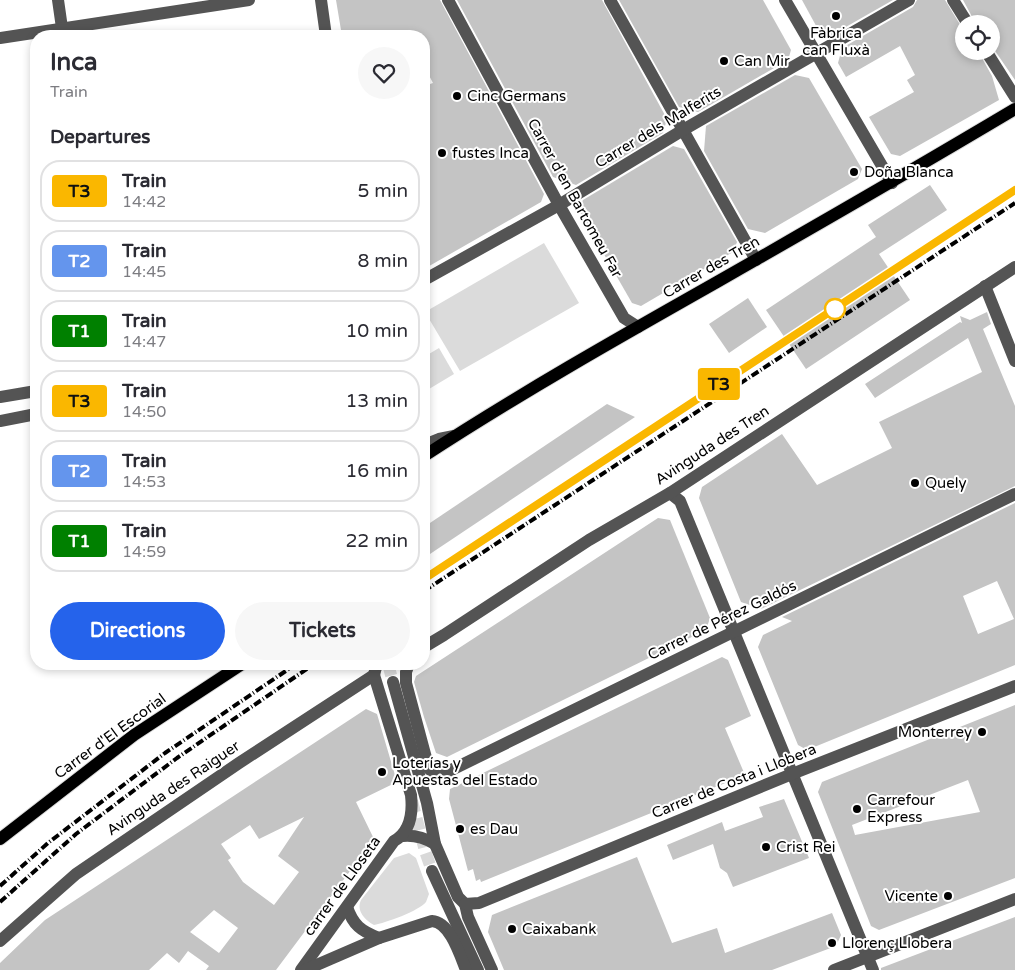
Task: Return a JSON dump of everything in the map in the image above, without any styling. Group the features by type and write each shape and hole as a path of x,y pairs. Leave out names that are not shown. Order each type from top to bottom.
{"main road":[{"name":"Carrer des Tren","path":"430,452 638,327 892,183 1015,109"},
{"name":"Carrer d'El Escorial","path":"0,839 134,735 233,670"}],"street":[{"path":"58,0 62,30"},
{"path":"74,30 249,0"},
{"path":"321,0 325,30"},
{"name":"Carrer d'en Bartomeu Far","path":"448,0 559,205 624,318 638,327"},
{"path":"610,0 756,260"},
{"path":"785,0 892,183"},
{"name":"Carrer dels Malferits","path":"430,277 559,205 683,130 909,0"},
{"path":"953,0 962,15"},
{"path":"0,38 30,35"},
{"path":"992,60 1015,98"},
{"name":"Avinguda des Tren","path":"430,643 589,540 670,493 1015,267"},
{"path":"985,286 1015,361"},
{"path":"0,397 30,392"},
{"path":"0,421 30,415"},
{"path":"430,443 454,436"},
{"path":"670,493 680,501 872,970"},
{"name":"Carrer de Pérez Galdós","path":"407,670 406,683 429,769 434,774 443,774 1015,494"},
{"name":"Avinguda des Raiguer","path":"0,941 76,874 376,670"},
{"name":"carrer de Lloseta","path":"303,970 394,841 403,836 408,823 412,804 411,795 377,670"},
{"path":"393,682 428,803 435,844 458,897 465,904 468,917 492,970"},
{"name":"Carrer de Costa i Llobera","path":"465,904 479,903 792,774 1015,686"},
{"path":"403,836 412,835 435,844"},
{"path":"432,871 478,970"},
{"path":"834,970 1015,899"},
{"path":"347,907 352,921 366,933 379,938"},
{"path":"303,970 379,938 424,923 438,921 446,926 466,970"}],"shaded area":[{"path":"544,243 579,303 460,371 430,320 430,309"},
{"path":"439,348 454,374 430,388 430,353"},
{"path":"409,853 416,858 429,894 426,902 409,913 374,925 362,915 360,908 361,900 394,858"}],"building":[{"path":"336,0 440,0 544,194 541,202 430,266 430,84 433,83 430,77 430,30 341,30"},
{"path":"457,0 602,0 667,119 663,133 576,185 553,177"},
{"path":"619,0 763,0 791,50 788,60 698,112 679,107"},
{"name":"Fàbrica can Fluxà","path":"802,0 893,0 830,36 820,33"},
{"path":"917,0 945,0 955,16 955,60 983,60 992,76 999,100 900,156 891,154 869,117 914,92 907,80 915,75 900,46 846,77 838,63 842,48 913,7"},
{"path":"963,0 1015,0 1015,80 1000,58 1000,15 971,15"},
{"path":"795,75 809,78 862,169 858,179 765,233 748,229 704,151 706,126"},
{"path":"673,146 684,149 737,242 733,252 641,306 632,303 578,209 583,200"},
{"path":"930,185 947,210 879,254 910,300 806,369 766,310 876,237 868,225"},
{"path":"748,298 767,327 729,353 709,324"},
{"name":"Quely","path":"987,312 991,324 983,329 1015,406 1015,486 761,609 741,602 699,498 702,487 782,434 817,485 892,448 879,422 982,372 968,338 875,398 865,384 960,322 962,323 960,316 970,320"},
{"path":"607,404 635,417 430,554 430,523"},
{"path":"1015,503 1015,665 807,750 798,745 758,647 763,635 792,621 782,617","holes":["997,581 1014,619 978,634 963,596"]},
{"path":"658,518 670,520 710,618 706,630 447,757 436,753 414,682 416,676 425,670 430,670 430,667"},
{"path":"722,657 728,660 751,716 725,728 745,775 481,882 480,879 476,881 473,869 468,871 449,799 450,789"},
{"path":"1015,705 1015,878 879,930 871,926 818,792 822,782","holes":["968,780 980,812 855,835 852,825"]},
{"path":"366,709 377,714 397,782 356,802 374,839 276,970 206,970 209,966 188,951 179,963 167,953 149,970 0,970 0,963 45,920","holes":["304,817 278,856 299,872 274,905 243,882 228,860 231,858 221,844 250,825 259,839","214,910 238,928 219,953 190,932"]},
{"name":"Crist Rei","path":"784,799 809,858 733,887 727,873 720,868 713,844 673,860 667,845 722,822 725,831 763,817 759,807"},
{"path":"637,857 672,943 717,928 725,953 832,913 841,935 836,946 772,970 504,970 488,932 492,915"},
{"path":"1015,917 1015,970 881,970 881,968"}],"tunnel":[{"path":"390,670 393,682"},
{"path":"412,801 432,871"}],"railway":[{"path":"430,575 1015,190"},
{"path":"430,587 1015,203"},
{"path":"0,886 48,843 165,753 287,670"},
{"path":"0,902 76,834 177,758 305,670"}],"train":[{"name":"T3","path":"430,575 1015,190"}],"place":[{"name":"Fàbrica can Fluxà","path":"836,16"},
{"name":"Can Mir","path":"724,61"},
{"name":"Cinc Germans","path":"457,96"},
{"name":"fustes Inca","path":"442,153"},
{"name":"Doña Blanca","path":"854,172"},
{"name":"Quely","path":"915,483"},
{"name":"Monterrey","path":"982,732"},
{"name":"Loterías y Apuestas del Estado","path":"382,772"},
{"name":"Carrefour Express","path":"857,809"},
{"name":"es Dau","path":"460,829"},
{"name":"Crist Rei","path":"766,847"},
{"name":"Vicente","path":"948,896"},
{"name":"Caixabank","path":"512,929"},
{"name":"Llorenç Llobera","path":"832,943"}]}
